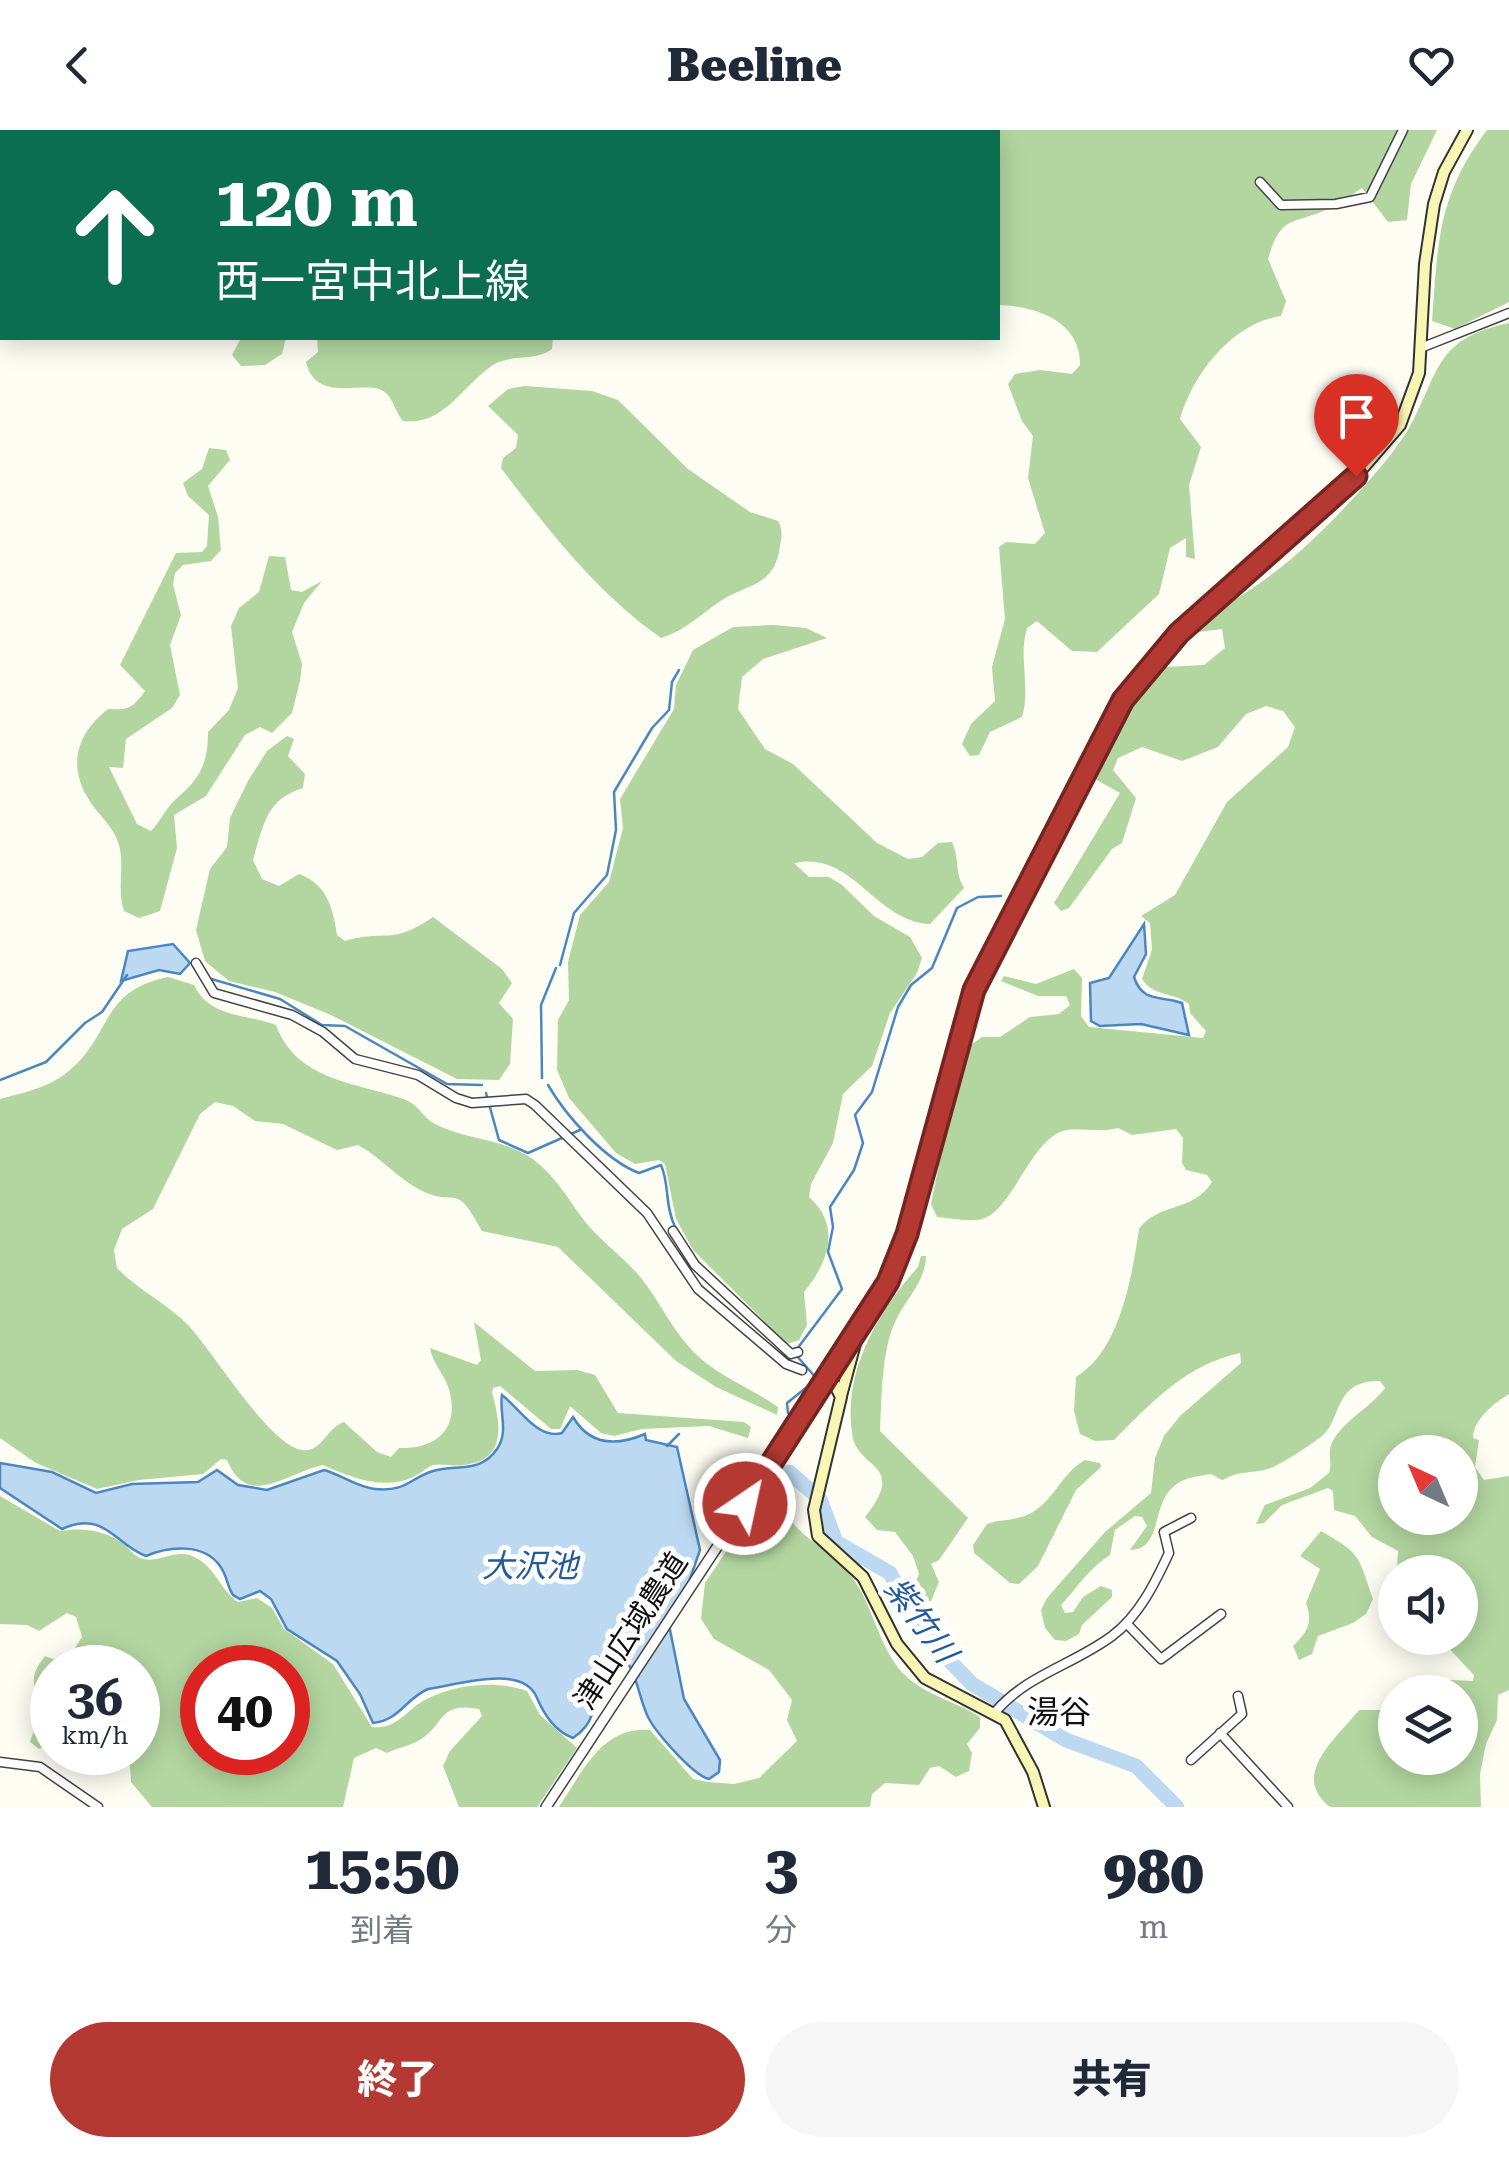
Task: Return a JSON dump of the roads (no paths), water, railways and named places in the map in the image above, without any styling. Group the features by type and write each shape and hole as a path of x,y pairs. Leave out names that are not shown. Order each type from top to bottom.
{"main road":[{"path":"841,1396 836,1385 826,1383 898,1260 964,1022 987,959 1123,700 1179,633 1382,448 1412,400 1422,347 1427,237 1444,172 1467,130"},
{"path":"858,1334 816,1497 813,1521 818,1536 868,1584 914,1666 938,1688 998,1709 1018,1741 1044,1807"}],"street":[{"path":"1260,182 1280,204 1336,204 1370,197 1404,130"},
{"path":"1422,347 1509,313"},
{"path":"196,963 214,993 292,1015 371,1066 418,1075 472,1102 509,1098 535,1105 648,1213 698,1289 786,1364 802,1370"},
{"path":"672,1231 696,1266 740,1311 760,1322 780,1348 791,1354 798,1352"},
{"name":"津山広域農道","path":"546,1807 826,1383"},
{"path":"998,1709 1045,1670 1108,1639 1126,1623 1169,1553 1164,1532 1190,1518"},
{"path":"1126,1623 1161,1658 1220,1614"},
{"path":"1191,1760 1242,1714 1238,1696"},
{"path":"1220,1733 1288,1807"},
{"path":"0,1762 40,1766 98,1807"}],"water":[{"path":"1144,924 1146,954 1134,977 1148,995 1182,1003 1189,1035 1141,1024 1100,1026 1091,1021 1090,983 1109,978"},
{"path":"173,944 190,963 180,974 159,970 121,981 128,951"},
{"name":"大沢池","path":"502,1395 545,1432 562,1433 573,1417 587,1434 605,1441 645,1434 646,1440 677,1447 700,1550 689,1582 667,1615 684,1699 720,1760 719,1772 709,1779 685,1762 652,1724 630,1667 619,1651 608,1649 598,1660 591,1716 573,1738 551,1722 529,1687 504,1679 428,1689 390,1718 373,1723 360,1694 337,1661 287,1629 271,1599 260,1591 240,1599 233,1595 220,1566 205,1553 175,1549 146,1556 100,1526 89,1523 62,1529 0,1488 0,1463 52,1472 96,1493 132,1484 198,1482 217,1470 238,1485 267,1490 324,1470 368,1488 394,1488 433,1471 475,1465 490,1457 501,1443"}],"waterway":[{"path":"560,965 574,913 607,875 616,830 614,792 652,728 669,710 672,682 679,670"},
{"path":"797,1349 842,1289 828,1252 833,1227 830,1207 854,1170 863,1143 855,1115 872,1092 898,1007 911,985 932,968 957,908 978,897 1001,896"},
{"path":"542,1078 541,1005 556,968"},
{"path":"0,1080 46,1062 85,1023 102,1012 127,975"},
{"path":"208,978 280,999 322,1025 345,1026 447,1084 482,1085"},
{"path":"548,1085 576,1123 613,1158 639,1173 661,1165 675,1227"},
{"path":"486,1093 499,1140 528,1153 580,1130"},
{"path":"756,1318 772,1332"},
{"path":"788,1413 787,1403 817,1379 789,1347"},
{"path":"667,1446 679,1434"},
{"name":"紫竹川","path":"789,1472 820,1499 836,1542 890,1573 919,1629 972,1684 1066,1740 1136,1766 1177,1807"}],"district":[{"name":"湯谷","path":"1059,1712"}]}
